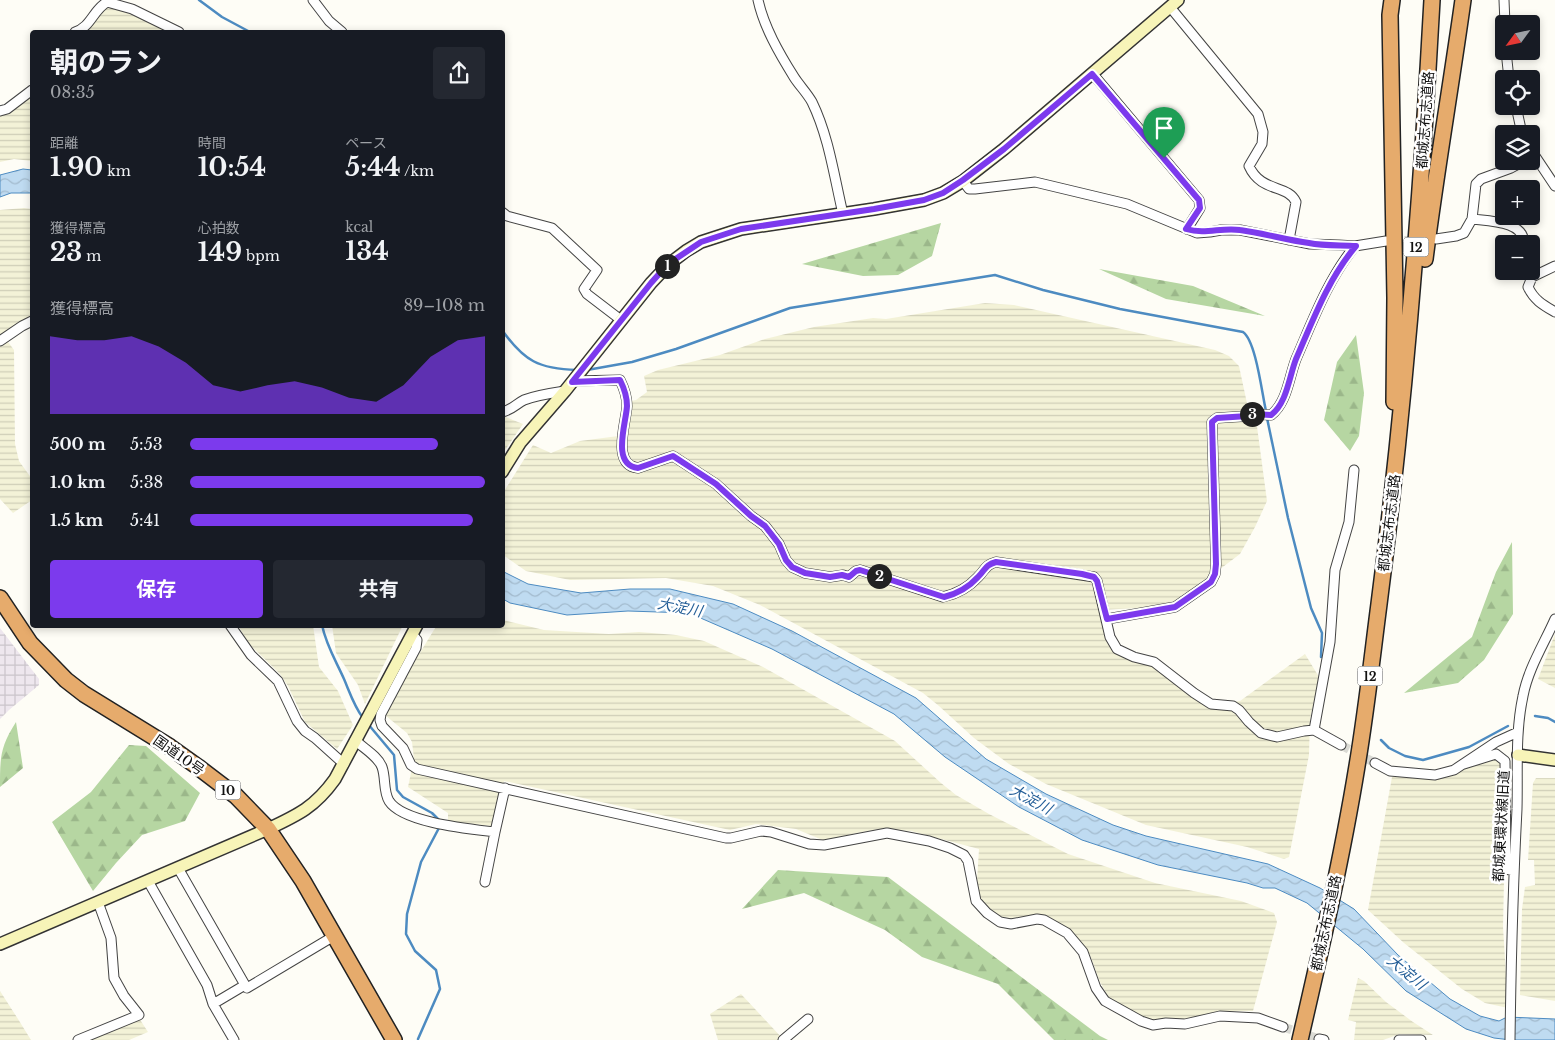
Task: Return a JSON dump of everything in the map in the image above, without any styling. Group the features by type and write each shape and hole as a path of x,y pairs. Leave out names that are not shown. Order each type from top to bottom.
{"highway":[{"name":"都城志布志道路","path":"1300,1040 1340,857 1357,766 1393,493 1419,213 1432,0"},
{"path":"1393,493 1404,424 1432,203 1462,3"},
{"path":"1390,5 1395,298 1393,493"},
{"name":"国道10号","path":"0,598 30,642 66,680 84,694 170,747 198,767 236,796 268,829 303,881 394,1040"}],"street":[{"path":"313,0 329,21 340,30"},
{"path":"758,0 765,25 794,77 810,100 819,119 827,143 843,214"},
{"path":"1504,0 1505,15"},
{"path":"82,30 102,5 107,2 132,9 175,30"},
{"path":"505,467 520,443 668,264 701,242 741,229 924,200 943,193 1004,149 1174,4 1258,114 1263,132 1262,144 1249,166 1263,184 1294,197 1296,202 1289,240"},
{"path":"1092,74 1199,200 1200,208 1186,229"},
{"path":"0,111 7,109 30,92"},
{"path":"1540,164 1555,186"},
{"path":"1436,239 1464,233 1472,219 1476,184 1481,178 1505,170"},
{"path":"963,180 970,189 1035,182 1127,204 1197,232 1240,230 1310,244 1356,246 1386,241"},
{"path":"505,214 552,228 597,270 584,289 587,294 621,320"},
{"path":"1472,219 1503,223 1516,228 1521,235"},
{"path":"1107,619 1175,607 1211,582 1215,574 1216,564 1212,422 1217,418 1253,414 1271,415 1276,411 1323,298 1342,263 1356,246"},
{"path":"1540,271 1555,266"},
{"path":"1529,280 1528,287 1531,294 1539,303 1555,312"},
{"path":"0,341 30,322"},
{"path":"505,412 509,411 524,400 550,393 571,383 620,380 624,387 627,403 622,446 623,456 627,464 638,468 673,456 716,484 751,516 765,526 779,544 786,560 792,567 805,573 830,577 842,575 849,577 860,570 944,597 966,587 978,577 988,564 996,562 1094,577 1097,581 1110,637 1117,649 1134,657 1154,662 1211,704 1233,706 1261,733 1278,737 1314,730 1341,745"},
{"path":"1314,730 1330,642 1335,570 1349,522 1354,470"},
{"name":"都城東環状線旧道","path":"1510,1040 1518,732 1523,695 1528,678 1555,619"},
{"path":"232,628 251,655 278,681 297,722 344,764"},
{"path":"0,944 268,829 308,809 318,801 344,764 355,739 415,630"},
{"path":"415,630 416,648 380,720 382,726 403,748 411,765 417,769 726,838 761,831 818,845 887,833 929,841 964,855 968,861 976,901 987,913 1000,922 1012,924 1037,919 1050,923 1067,933 1083,952 1096,988 1105,1001 1141,1021 1153,1025 1166,1023 1184,1024 1211,1017 1258,1018 1283,1027"},
{"path":"1375,763 1390,771 1429,775 1454,770 1496,742 1518,732"},
{"path":"355,739 380,762 383,769 386,794 395,808 430,822 496,832"},
{"path":"1464,764 1496,754 1505,761 1506,869 1513,871"},
{"path":"1518,754 1555,760"},
{"path":"485,882 505,788"},
{"path":"178,868 247,988 334,936"},
{"path":"148,881 207,985 213,1004 234,1040"},
{"path":"78,1040 139,1015 124,996 114,978 110,938 98,902"},
{"path":"213,1004 245,984"},
{"path":"783,1040 808,1019"},
{"path":"1399,1040 1421,1040"}],"shaded area":[{"path":"0,628 39,679 39,685 0,719"}],"green space":[{"path":"105,7 116,8 166,30 89,30"},
{"path":"30,97 30,161 14,159 0,162 0,115"},
{"path":"30,209 30,319 15,325 3,335 14,350 15,444 19,461 30,476 30,501 13,513 0,499 0,210"},
{"path":"941,223 932,256 898,275 863,276 802,264"},
{"path":"1099,269 1193,286 1265,316 1166,299"},
{"path":"985,303 1014,305 1215,350 1229,356 1239,366 1248,408 1256,419 1267,501 1240,554 1175,603 1159,607 1099,610 1107,639 1152,665 1189,694 1225,703 1240,701 1305,654 1319,677 1310,719 1309,755 1289,857 1284,859 1247,847 1146,825 1046,784 1009,764 974,738 923,693 760,605 713,586 666,578 570,580 526,571 505,556 505,490 533,445 551,453 580,441 626,435 631,401 636,400 647,392 644,376 658,370 720,355 765,339 814,327 873,318 886,319"},
{"path":"1356,335 1364,393 1359,436 1350,451 1324,420 1337,362"},
{"path":"505,417 523,424 505,450"},
{"path":"1512,542 1513,614 1484,660 1458,683 1404,693 1472,637 1496,572"},
{"path":"505,620 544,630 609,634 639,632 676,635 704,641 763,667 895,741 956,795 1068,854 1155,883 1241,901 1274,913 1277,922 1253,1011 1219,1011 1189,1019 1149,1019 1141,1016 1109,998 1100,982 1090,955 1078,939 1062,926 1033,916 1002,917 992,912 979,900 977,880 979,849 911,831 880,829 825,841 796,829 756,824 730,830 504,781 492,826 448,821 448,813 408,787 414,759 412,742 407,733 386,716 405,677 435,628 505,628"},
{"path":"240,628 313,628 319,667 338,691 353,725 337,749 305,722 288,686 280,674 249,644"},
{"path":"332,628 402,628 365,704 358,685 336,653"},
{"path":"1555,634 1555,688 1538,679"},
{"path":"16,722 23,768 0,787 2,753"},
{"path":"129,745 146,746 200,793 185,821 142,835 93,891 52,822 91,792"},
{"path":"1497,756 1503,763 1504,859 1497,859 1496,879 1504,880 1503,927 1508,1008 1485,1003 1462,989 1404,943 1368,910 1392,777 1397,774 1432,779 1442,777"},
{"path":"1536,778 1555,778 1555,1001 1520,995 1522,909 1525,887 1535,885 1534,860 1528,860 1533,783"},
{"path":"778,870 888,877 1100,1036 1108,1040 1054,1040 998,984 922,957 885,930 804,893 742,909"},
{"path":"1358,978 1364,981 1386,1002 1433,1035 1400,1034 1383,1040 1354,1040 1356,1022 1348,1020"},
{"path":"0,991 18,1019 31,1040 0,1040"},
{"path":"741,994 784,1040 718,1040 710,1014"},
{"path":"139,1018 148,1032 129,1040 86,1040"}],"water":[{"path":"23,169 30,170 30,193 11,193 0,197 0,175"},
{"name":"大淀川","path":"505,572 528,584 581,593 630,589 670,589 733,604 792,631 916,698 986,759 1046,794 1113,825 1146,836 1268,864 1320,888 1354,909 1398,955 1450,999 1480,1016 1499,1021 1507,1017 1555,1019 1555,1040 1494,1038 1466,1029 1406,991 1363,949 1307,903 1275,888 1263,888 1158,865 1082,840 1019,807 945,757 894,714 772,649 689,613 628,611 567,615 510,603 505,600"}],"waterway":[{"path":"199,0 222,17 246,30"},
{"path":"587,370 632,362 676,349 790,308 995,275 1043,290 1120,309 1243,332 1248,337 1255,356 1266,411"},
{"path":"505,334 525,356 542,365 552,368 577,370"},
{"path":"1267,418 1288,518 1311,608 1322,633 1321,657"},
{"path":"323,628 332,653 363,718"},
{"path":"1535,716 1548,718 1555,722"},
{"path":"368,724 394,755 397,790 403,797 432,813 440,821"},
{"path":"1381,740 1389,748 1405,756 1423,760 1469,747 1508,726"},
{"path":"418,1039 440,989 436,970 415,951 406,934 407,914 421,862 440,826"}],"tunnel":[{"path":"1391,241 1420,240"},
{"path":"1341,745 1375,763"},
{"path":"1283,1027 1319,1039"}],"route":[{"path":"1092,74 1164,158 1199,200 1200,208 1186,229 1197,232 1210,232 1232,229 1310,244 1356,246 1342,263 1323,298 1276,411 1271,415 1253,414 1217,418 1212,422 1215,574 1211,582 1175,607 1107,619 1097,581 1094,577 996,562 988,564 978,577 966,587 944,597 860,570 849,577 842,575 830,577 805,573 792,567 786,560 779,544 765,526 751,516 716,484 673,456 638,468 627,464 623,456 622,446 627,403 624,387 620,380 572,382 651,283 668,264 686,250 718,235 741,229 874,209 924,200 943,193 1004,149 1092,74"}]}
